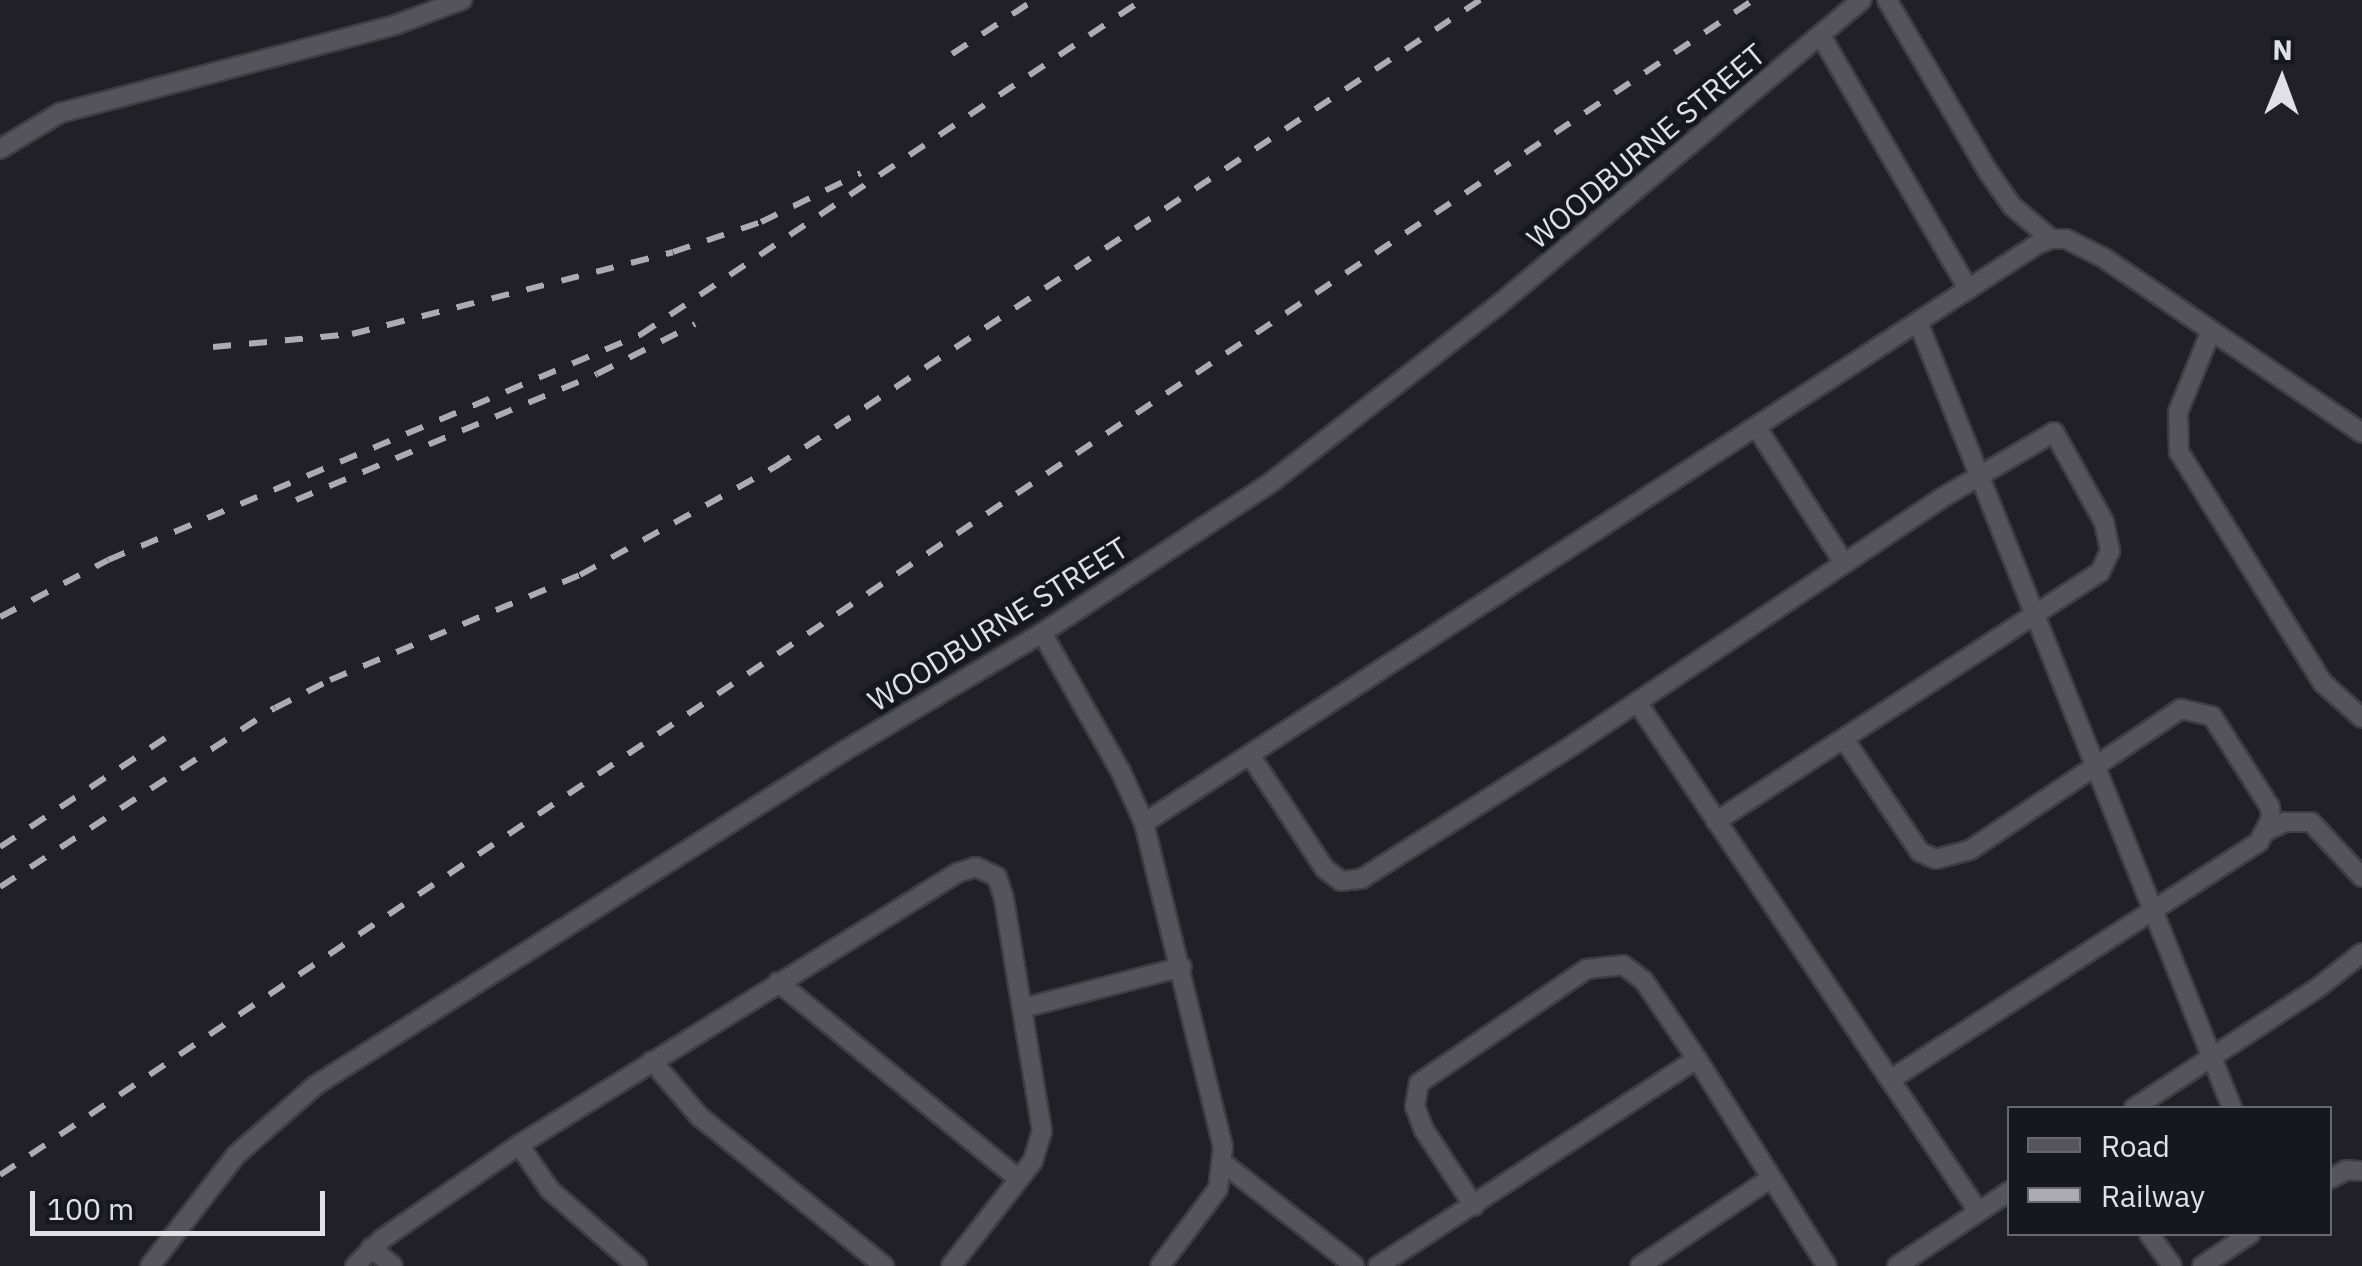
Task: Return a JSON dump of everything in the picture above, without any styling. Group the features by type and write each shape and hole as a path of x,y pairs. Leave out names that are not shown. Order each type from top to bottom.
{"street":[{"path":"0,149 60,112 396,25 462,0"},
{"name":"WOODBURNE STREET","path":"150,1266 236,1155 289,1107 362,1052 1042,633 1269,484 1497,306 1862,0"},
{"path":"1887,0 1987,170 2012,206 2052,239"},
{"path":"1821,36 1968,289"},
{"path":"1144,823 1968,289 2052,239 2066,239 2104,258 2362,434"},
{"path":"1918,322 2150,912 2231,1106"},
{"path":"2211,331 2178,412 2179,452 2323,684 2362,718"},
{"path":"1757,428 1844,563"},
{"path":"1250,754 1334,878 1349,882 1375,873 1978,474 2054,432 2104,522 2110,551 2100,572 1716,821"},
{"path":"1042,633 1144,823 1219,1126 1223,1163 1210,1203 1160,1266"},
{"path":"1637,702 1978,1212"},
{"path":"1844,739 1920,852 1936,859 1970,850 2173,712 2203,712 2212,716 2265,794 2271,819 2259,842 1890,1080"},
{"path":"2268,830 2285,822 2310,822 2362,877"},
{"path":"355,1266 371,1248 652,1060 957,872 976,867 997,877 1042,1131 1033,1161 951,1266"},
{"path":"2137,1106 2319,987 2362,952"},
{"path":"1474,1206 1424,1130 1415,1106 1416,1094 1426,1076 1587,969 1623,965 1644,981 1697,1059 1827,1266"},
{"path":"1023,1008 1182,967"},
{"path":"778,982 1019,1179"},
{"path":"1378,1266 1697,1059"},
{"path":"652,1060 700,1117 884,1266"},
{"path":"520,1145 550,1190 636,1266"},
{"path":"1223,1163 1356,1266"},
{"path":"2332,1178 2346,1170 2362,1170"},
{"path":"1640,1266 1770,1178"},
{"path":"1896,1266 2007,1192"},
{"path":"2150,1236 2172,1266"},
{"path":"2202,1266 2247,1236"},
{"path":"371,1248 392,1266"}],"railway":[{"path":"952,54 1034,0"},
{"path":"0,617 108,560 640,335 1142,0"},
{"path":"0,887 275,708 330,680 580,575 775,467 1480,0"},
{"path":"0,1175 1753,0"},
{"path":"213,347 352,334 673,252 761,222 861,173"},
{"path":"296,500 597,374 695,324"},
{"path":"0,847 165,738"}]}
